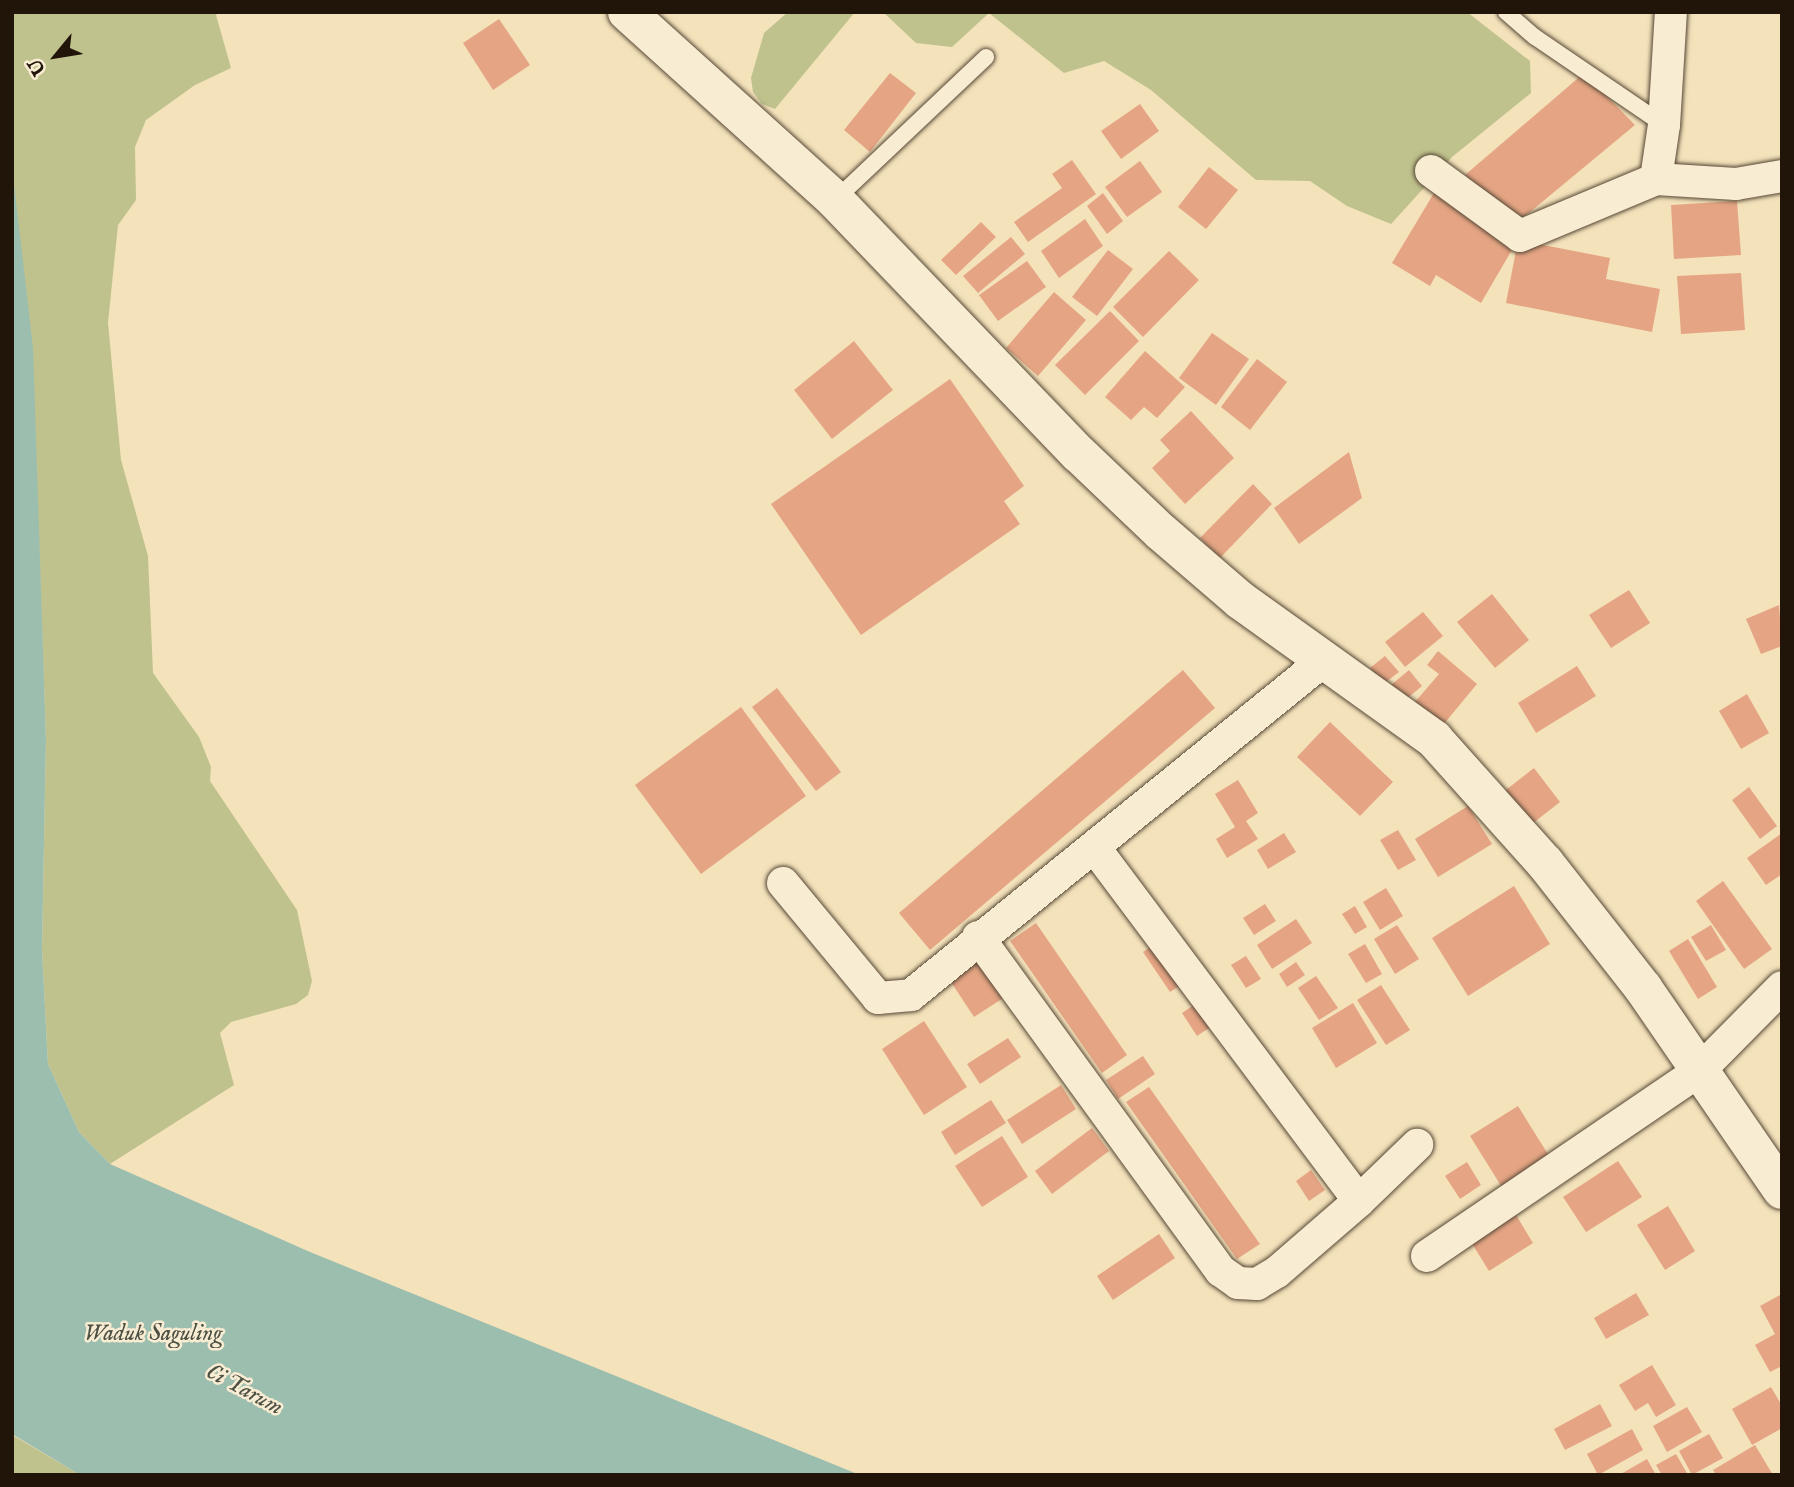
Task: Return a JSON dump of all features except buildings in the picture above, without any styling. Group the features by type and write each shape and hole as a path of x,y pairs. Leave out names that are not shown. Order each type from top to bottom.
{"street":[{"path":"627,12 835,200 1079,454 1161,532 1324,661 1434,739 1470,777 1643,988 1782,1190"},
{"path":"1656,179 1664,125 1671,12"},
{"path":"1432,171 1520,236 1656,179 1736,184 1782,176"},
{"path":"783,883 878,998 911,995 978,937 1096,849 1324,661"},
{"path":"1096,849 1359,1202"},
{"path":"978,937 1221,1272 1238,1283 1257,1284 1359,1202 1417,1145"},
{"path":"1427,1256 1699,1071 1782,987"}],"lane":[{"path":"1506,12 1535,37 1664,125"},
{"path":"835,200 986,57"}],"green space":[{"path":"12,12 219,12 216,15 231,68 195,85 146,120 135,147 136,200 118,225 108,323 121,460 148,556 153,673 199,737 211,767 210,781 297,910 312,981 308,995 296,1004 231,1022 220,1033 234,1085 110,1164 79,1132 48,1064 42,950 46,739 39,546 12,166"},
{"path":"788,12 855,12 775,109 762,104 753,92 751,78 764,33"},
{"path":"883,12 1467,12 1530,61 1531,93 1452,157 1391,224 1347,206 1310,181 1256,180 1151,90 1104,61 1064,73 989,13 952,47 916,43"},
{"path":"12,1434 14,1436 80,1475 12,1475"}],"water":[{"name":"Waduk Saguling","path":"12,166 33,348 46,739 42,950 48,1064 79,1132 110,1164 310,1252 860,1475 80,1475 12,1434"}],"water label":[{"name":"Ci Tarum","path":"244,1390"}]}
